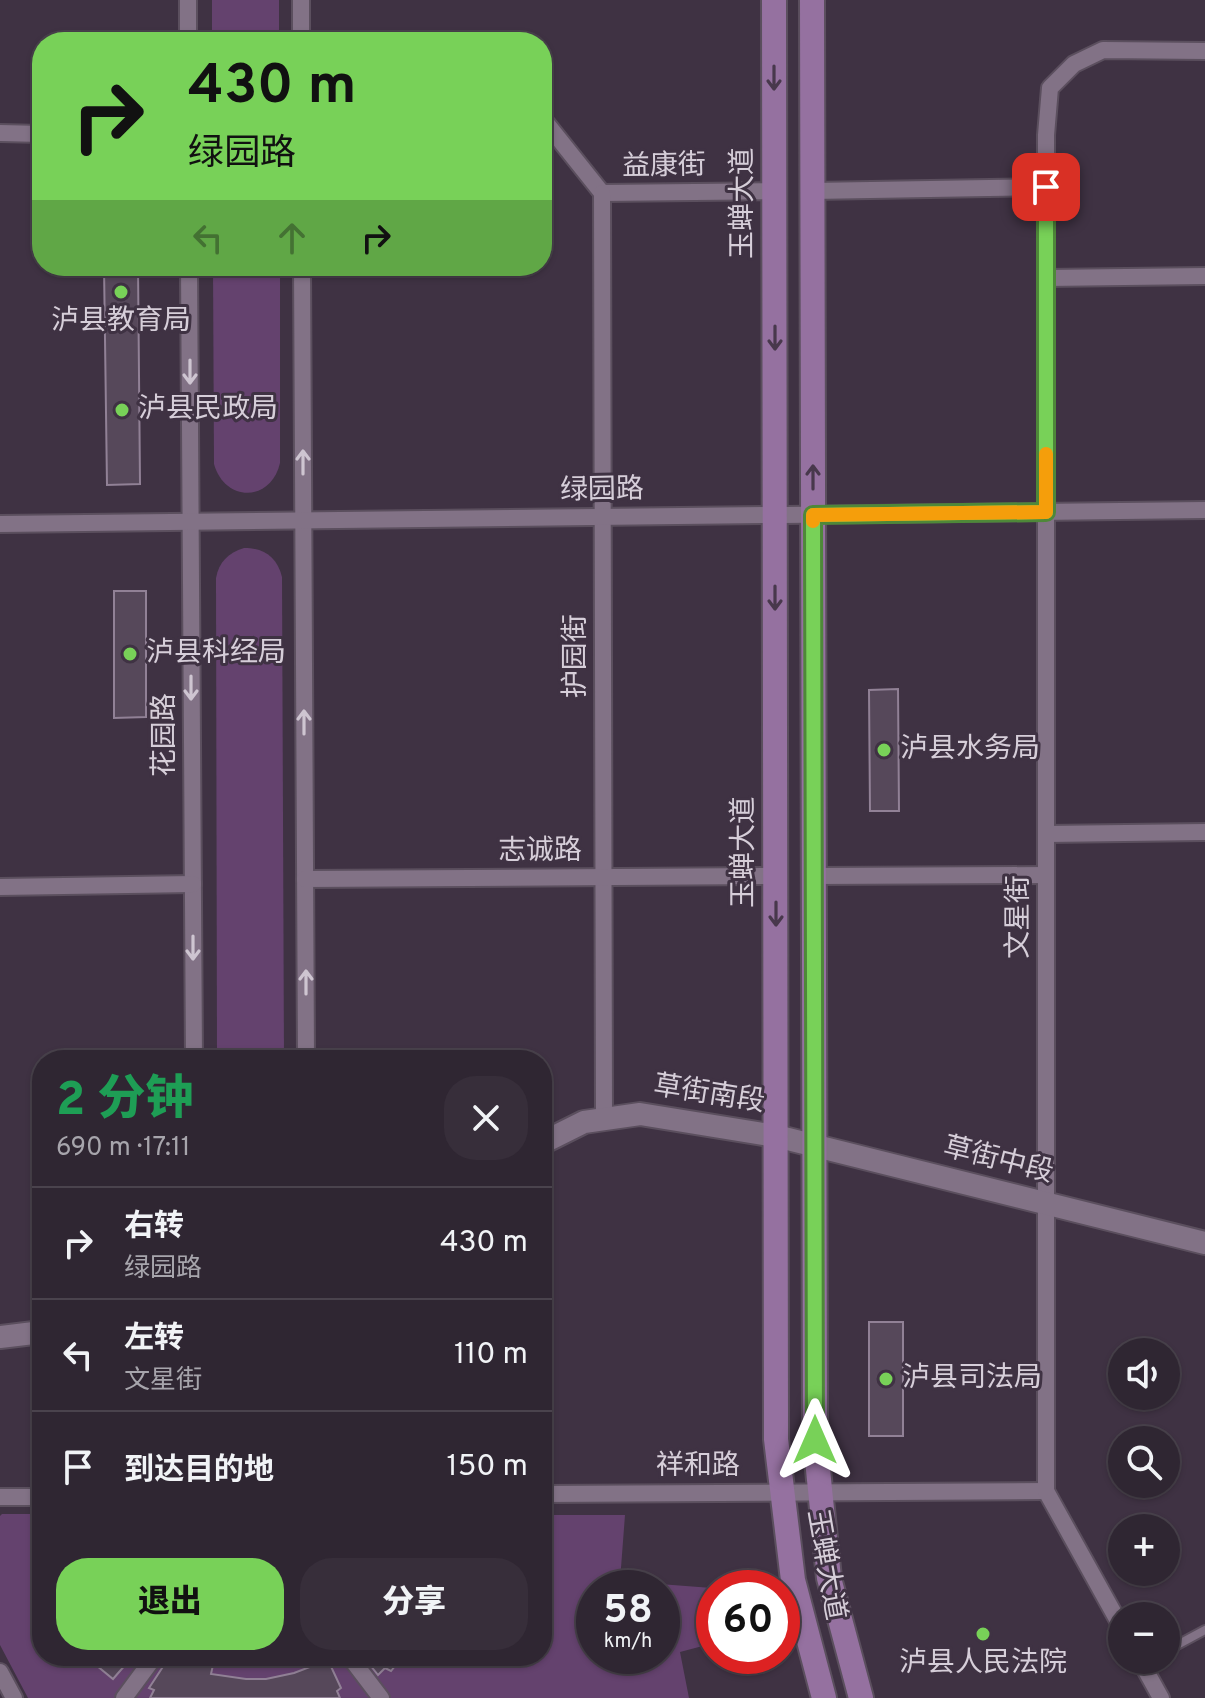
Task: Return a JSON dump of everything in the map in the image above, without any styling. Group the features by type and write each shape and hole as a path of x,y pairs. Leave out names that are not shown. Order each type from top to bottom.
{"main road":[{"name":"玉蝉大道","path":"774,0 776,1439 793,1580 824,1698"},
{"name":"玉蝉大道","path":"812,0 815,1440 829,1578 861,1698"},
{"name":"草街南段","path":"552,1138 584,1122 640,1114 776,1136"},
{"name":"草街中段","path":"776,1136 1205,1243"},
{"path":"0,1337 32,1333"}],"street":[{"path":"188,0 188,32"},
{"path":"301,0 301,32"},
{"name":"文星街","path":"1108,1603 1046,1491 1046,135 1050,88 1074,64 1103,50 1205,51"},
{"name":"益康街","path":"552,130 602,193 775,191"},
{"path":"0,133 32,134"},
{"path":"812,191 1046,187"},
{"name":"护园街","path":"602,193 604,1119"},
{"name":"花园路","path":"189,276 194,1050"},
{"path":"302,276 306,1050"},
{"path":"1046,278 1205,276"},
{"name":"绿园路","path":"0,524 1205,510"},
{"path":"1046,834 1205,832"},
{"path":"814,876 1046,875"},
{"name":"志诚路","path":"305,879 775,876"},
{"path":"0,887 193,884"},
{"name":"祥和路","path":"552,1494 1046,1491"},
{"path":"0,1497 32,1497"},
{"path":"124,1698 148,1666"},
{"path":"357,1666 381,1698"},
{"path":"0,1672 14,1698"},
{"path":"1150,1674 1161,1698"}],"lane":[{"path":"1180,1643 1205,1630"}],"shaded area":[{"path":"212,0 279,0 279,32 212,32"},
{"path":"213,276 280,276 280,463 267,485 248,493 228,486 214,464"},
{"path":"244,548 269,555 282,577 284,1050 217,1050 216,578 219,567 233,553"},
{"path":"2,1514 32,1514 32,1666 552,1666 552,1515 625,1515 621,1570 576,1570 576,1674 680,1674 680,1652 689,1698 28,1698 0,1645"},
{"path":"680,1586 696,1587 696,1648 680,1652"}],"building":[{"name":"泸县民政局","path":"104,276 138,276 140,484 107,485"},
{"name":"泸县科经局","path":"114,591 146,591 146,717 114,718"},
{"name":"泸县水务局","path":"898,689 899,811 870,811 869,690"},
{"name":"泸县司法局","path":"869,1322 903,1322 903,1436 869,1436"},
{"path":"97,1666 124,1666 113,1679"},
{"path":"163,1666 213,1666 211,1674 266,1679 312,1666 331,1666 341,1688 337,1691 340,1698 150,1698 154,1690 149,1688"},
{"path":"371,1666 395,1666 391,1671 385,1668 378,1675"}],"slow traffic":[{"path":"813,521 813,515 1046,512 1046,454"}],"place":[{"name":"泸县教育局","path":"121,292"},
{"name":"泸县民政局","path":"122,410"},
{"name":"泸县科经局","path":"130,654"},
{"name":"泸县水务局","path":"884,750"},
{"name":"泸县司法局","path":"886,1379"},
{"name":"泸县人民法院","path":"983,1634"}],"route":[{"path":"815,1440 813,515 1046,512 1046,187"}]}
